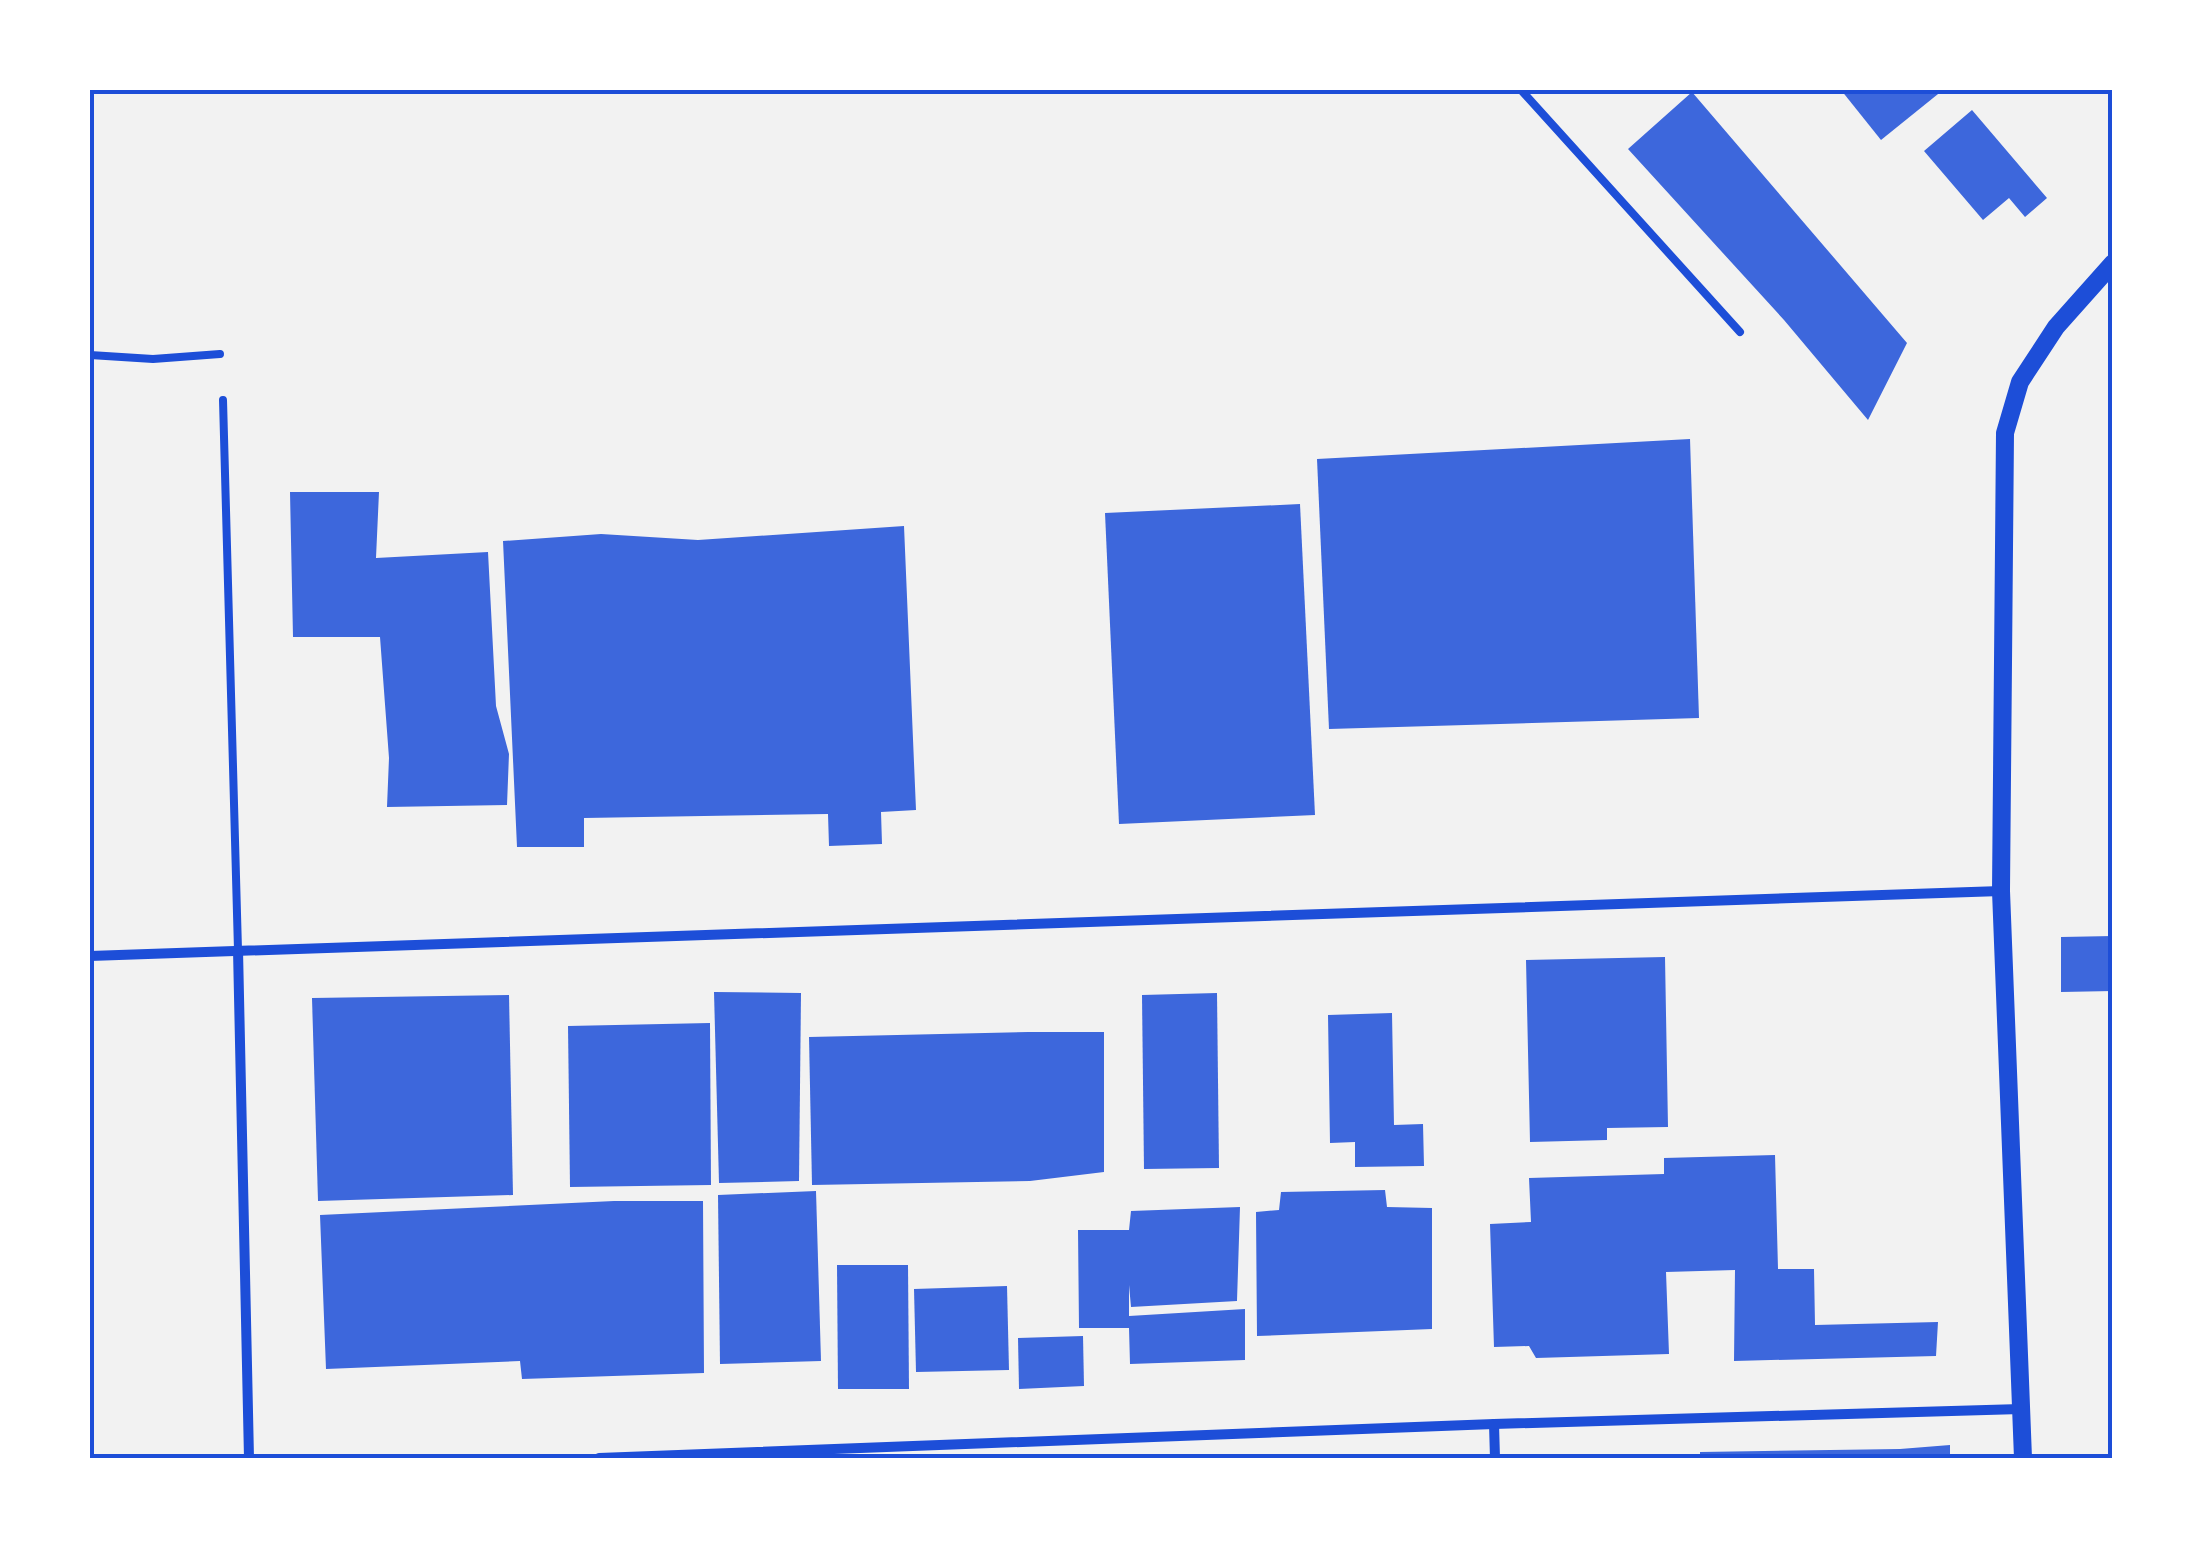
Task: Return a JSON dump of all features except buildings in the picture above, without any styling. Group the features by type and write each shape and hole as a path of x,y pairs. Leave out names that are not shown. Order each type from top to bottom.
{"street":[{"path":"2023,1458 2002,890 2005,433 2020,382 2056,327 2113,263"},
{"path":"90,956 2002,890"},
{"path":"238,950 249,1458"},
{"path":"600,1458 1494,1424 2021,1409"},
{"path":"1494,1424 1495,1458"}],"lane":[{"path":"1521,90 1740,332"},
{"path":"90,355 152,359 220,354"},
{"path":"224,400 238,950"}]}
